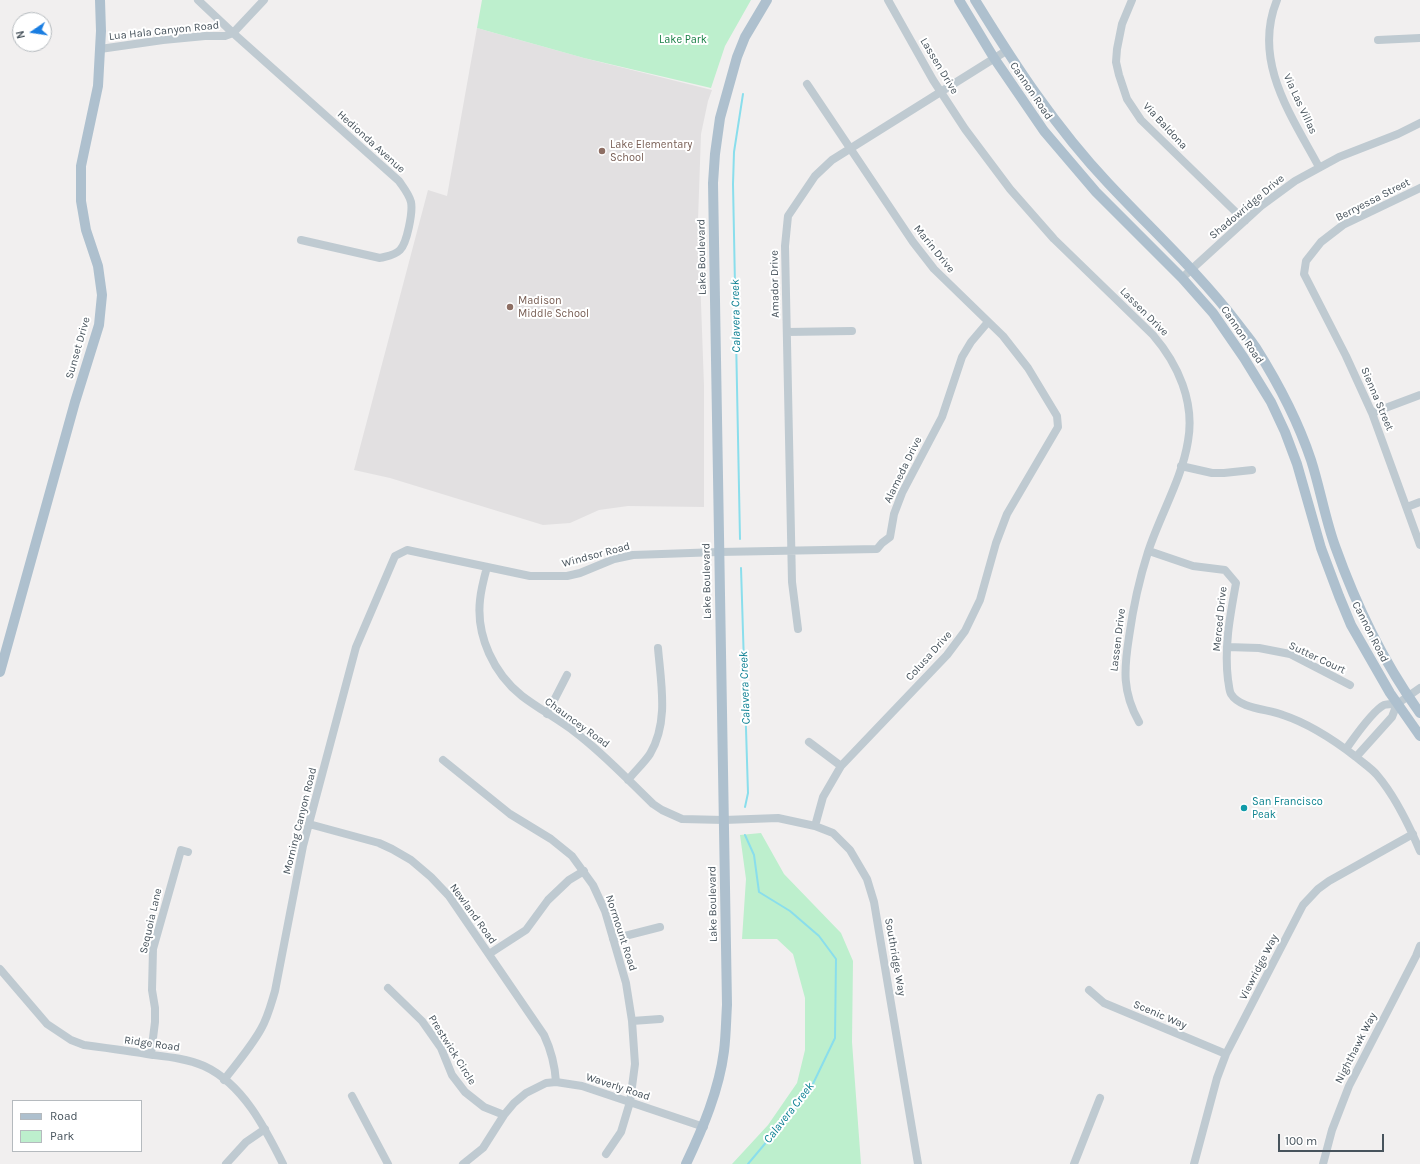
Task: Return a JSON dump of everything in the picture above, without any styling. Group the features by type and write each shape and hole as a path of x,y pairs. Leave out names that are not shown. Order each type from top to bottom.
{"main road":[{"name":"Sunset Drive","path":"0,672 75,402 99,326 102,296 98,266 86,230 81,201 81,166 98,86 100,0"},
{"name":"Lake Boulevard","path":"686,1164 704,1127 720,1076 724,1051 727,1004 712,183 722,109 737,57 745,37 767,0"},
{"name":"Cannon Road","path":"959,0 994,58 1044,131 1096,192 1182,278 1213,313 1244,358 1271,402 1285,432 1297,464 1321,548 1339,596 1361,644 1397,704 1420,736"},
{"name":"Cannon Road","path":"976,0 1006,51 1055,121 1107,182 1192,269 1223,305 1256,348 1284,396 1298,426 1310,459 1334,544 1351,591 1373,638 1407,696 1420,713"}],"street":[{"name":"Hedionda Avenue","path":"198,0 233,34 399,181 411,202 411,222 401,249 392,255 380,258 301,240"},
{"name":"Lua Hala Canyon Road","path":"100,49 163,40 206,36 225,36 233,34 264,0"},
{"name":"Lassen Drive","path":"888,0 933,80 966,129 1010,189 1054,239 1153,335 1164,348 1183,384 1189,411 1188,440 1181,466 1149,551 1134,605 1125,666 1125,687 1132,710 1139,722"},
{"name":"Via Baldona","path":"1132,0 1122,24 1116,62 1127,99 1141,120 1245,222"},
{"name":"Via Las Villas","path":"1277,0 1270,23 1269,45 1271,66 1279,90 1319,168"},
{"path":"1378,40 1420,38"},
{"name":"Amador Drive","path":"798,629 792,582 791,551 785,246 788,216 815,176 832,160 1006,51"},
{"name":"Marin Drive","path":"807,84 914,242 934,269 1003,336 1028,368 1057,416"},
{"name":"Shadowridge Drive","path":"1182,278 1261,206 1295,181 1339,157 1398,134 1420,123"},
{"name":"Berryessa Street","path":"1305,266 1306,261 1321,242 1343,225 1420,188"},
{"name":"Sienna Street","path":"1305,266 1304,274 1346,356 1372,413 1420,545"},
{"name":"Alameda Drive","path":"719,552 877,549 890,537 894,514 902,493 942,417 962,357 971,342 988,322"},
{"path":"787,332 852,331"},
{"path":"1372,413 1420,395"},
{"name":"Colusa Drive","path":"815,826 823,797 841,766 947,655 965,631 980,600 996,543 1007,514 1058,427 1057,416"},
{"path":"1181,466 1212,473 1252,470"},
{"path":"1407,507 1420,502"},
{"name":"Windsor Road","path":"391,562 395,556 407,550 530,576 567,576 580,573 614,559 633,555 719,552"},
{"name":"Merced Drive","path":"1149,551 1193,566 1225,570 1236,584 1228,628 1227,647 1230,694 1240,704 1283,715 1314,728 1346,749 1376,774 1388,791 1413,834"},
{"name":"Morning Canyon Road","path":"224,1080 248,1050 262,1028 270,1009 275,991 303,846 356,647 391,562"},
{"name":"Chauncey Road","path":"487,567 480,606 480,620 485,643 498,670 509,685 601,753 653,804 662,810 682,819 724,820 766,818"},
{"name":"Sutter Court","path":"1227,647 1259,648 1290,654 1350,685"},
{"path":"628,780 649,755 661,726 663,709 658,648"},
{"path":"547,714 567,675"},
{"path":"1356,757 1392,717 1397,704 1420,688"},
{"path":"1346,749 1361,727 1378,710 1384,705 1397,704"},
{"path":"808,742 841,766"},
{"name":"Normount Road","path":"443,760 510,814 556,843 572,856 593,885 605,911 626,983 632,1021 635,1064 630,1102 621,1132 606,1154"},
{"name":"Southridge Way","path":"766,818 778,818 815,826 833,833 850,850 867,879 874,902 918,1164"},
{"name":"Newland Road","path":"309,824 379,843 411,860 431,877 449,896 544,1035 550,1048 556,1070 556,1082"},
{"path":"1413,834 1420,851"},
{"name":"Viewridge Way","path":"1194,1164 1226,1054 1303,906 1318,889 1329,881 1413,834"},
{"name":"Sequoia Lane","path":"151,1054 155,1022 152,990 153,949 181,850 188,852"},
{"path":"489,954 526,930 548,900 569,880 584,872"},
{"path":"613,939 660,927"},
{"name":"Nighthawk Way","path":"1323,1164 1332,1130 1349,1086 1420,946"},
{"name":"Ridge Road","path":"0,969 47,1024 71,1040 84,1045 183,1059 204,1066 224,1080 247,1102 265,1129 283,1164"},
{"name":"Prestwick Circle","path":"388,988 422,1021 441,1048 452,1075 465,1092 484,1107 504,1115"},
{"name":"Scenic Way","path":"1089,990 1104,1003 1226,1054"},
{"path":"632,1021 660,1019"},
{"name":"Waverly Road","path":"462,1164 482,1148 514,1103 526,1093 546,1083 556,1082 582,1086 704,1127"},
{"path":"352,1096 388,1164"},
{"path":"1074,1164 1100,1098"},
{"path":"226,1164 246,1142 265,1129"}],"shaded area":[{"path":"477,28 584,58 712,90 708,101 701,134 698,220 704,386 704,507 628,506 599,510 570,523 543,525 390,478 354,470 428,190 447,196"}],"green space":[{"name":"Lake Park","path":"482,0 751,0 725,46 711,88 584,58 477,28"},
{"path":"761,833 784,874 841,933 853,961 852,1042 861,1164 732,1164 768,1125 797,1083 805,1050 805,998 793,954 777,939 742,939 746,879 740,835"}],"waterway":[{"name":"Calavera Creek","path":"740,539 733,184 734,152 743,94"},
{"name":"Calavera Creek","path":"741,568 748,793 745,807"},
{"name":"Calavera Creek","path":"745,835 754,855 759,892 790,911 819,936 836,959 835,1038 810,1090 748,1164"}],"place":[{"name":"Lake Elementary School","path":"602,151"},
{"name":"Madison Middle School","path":"510,307"},
{"name":"San Francisco Peak","path":"1244,808"}]}
